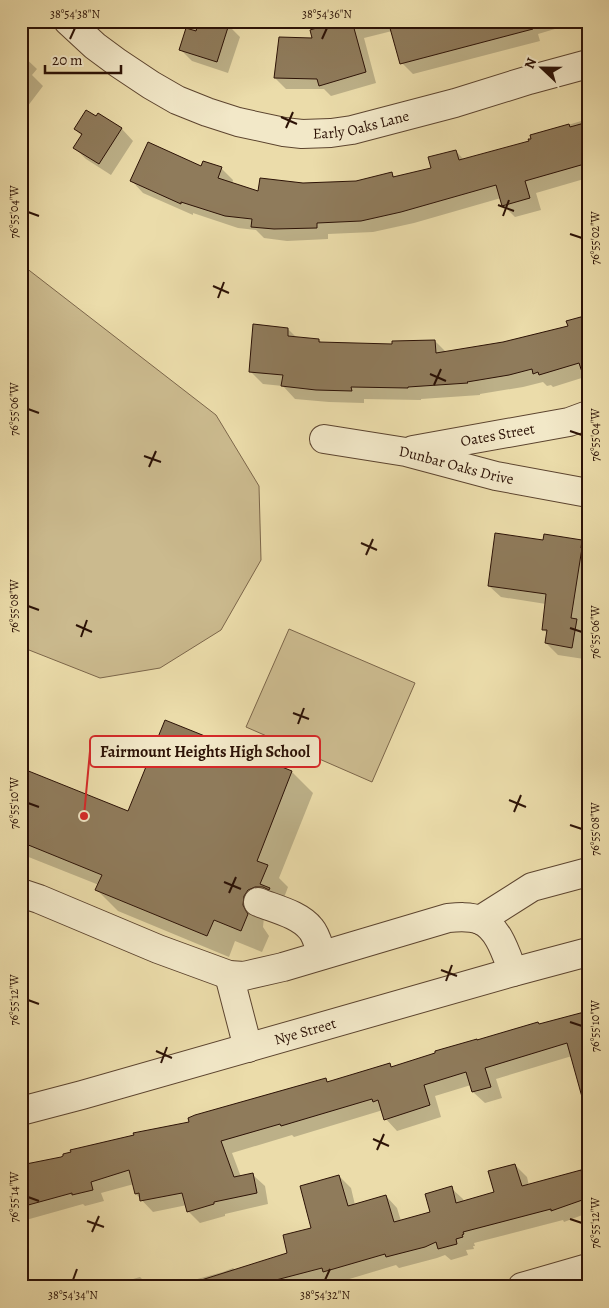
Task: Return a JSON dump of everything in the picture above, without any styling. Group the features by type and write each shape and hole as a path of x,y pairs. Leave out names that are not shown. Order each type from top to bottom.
{"street":[{"name":"Early Oaks Lane","path":"68,21 95,46 118,63 177,100 238,122 302,134 352,130 455,103 588,64"},
{"name":"Oates Street","path":"406,452 569,422 588,415"},
{"name":"Dunbar Oaks Drive","path":"324,439 406,452 496,476 588,492"},
{"path":"480,920 532,887 588,872"},
{"path":"21,893 229,976 244,976 448,918 463,917 480,920 496,932 513,972"},
{"path":"258,902 301,920 312,930 322,955"},
{"name":"Nye Street","path":"21,1111 588,952"},
{"path":"229,976 248,1048"},
{"path":"523,1287 588,1268"}],"shaded area":[{"path":"21,264 216,415 259,486 261,560 221,630 160,668 100,678 29,650 21,644"},
{"path":"289,629 415,683 372,782 246,727"}],"building":[{"path":"199,21 230,21 217,62 179,50 186,28 196,31"},
{"path":"340,21 352,21 366,72 319,86 317,79 274,78 279,37 312,38 310,30"},
{"path":"388,21 532,21 533,29 400,64"},
{"path":"86,110 96,116 98,113 122,128 99,164 73,148 82,134 74,129"},
{"path":"588,122 588,163 525,181 530,198 502,206 496,185 401,212 361,221 317,223 317,228 274,229 251,227 252,219 225,216 181,202 181,204 130,181 148,142 201,166 203,161 222,167 218,178 258,191 260,178 303,183 356,181 392,172 393,177 431,168 428,157 456,150 459,160 529,141 528,139 531,139 530,135 569,124 570,127"},
{"path":"588,315 588,375 583,375 579,363 539,375 538,372 533,374 532,369 468,383 408,388 351,387 352,391 316,390 281,386 283,375 249,372 253,324 288,328 288,336 319,339 319,342 392,344 392,341 435,340 436,353 503,342 568,326 566,321"},
{"path":"495,533 543,540 544,534 582,540 571,618 577,619 572,648 545,643 547,630 542,630 546,594 488,586"},
{"path":"165,720 292,771 257,861 268,865 260,884 270,888 269,890 263,887 255,887 248,890 244,896 243,905 248,914 241,931 214,920 207,936 95,890 102,875 21,842 21,768 128,811"},
{"path":"588,1011 588,1096 582,1097 567,1043 485,1068 491,1087 472,1092 466,1072 424,1085 430,1105 384,1120 378,1100 373,1102 372,1099 281,1126 280,1124 221,1141 234,1177 253,1173 257,1193 214,1202 214,1204 187,1212 182,1193 140,1201 139,1193 135,1194 129,1170 91,1182 93,1190 72,1195 72,1193 21,1207 21,1165 61,1157 63,1154 71,1152 70,1150 134,1135 133,1133 189,1122 188,1118 195,1115 326,1078 327,1082 390,1063 391,1067 435,1053 435,1051 477,1039 538,1022 539,1024"},
{"path":"515,1164 522,1186 581,1170 588,1198 551,1211 551,1209 463,1232 463,1237 456,1239 457,1244 438,1249 436,1242 425,1247 386,1257 385,1254 323,1272 322,1268 276,1280 278,1287 195,1287 195,1282 287,1253 283,1235 311,1228 300,1186 339,1175 348,1206 386,1195 394,1222 430,1212 425,1194 452,1186 456,1203 494,1192 488,1171"}],"place":[{"name":"Fairmount Heights High School","path":"84,816"}]}
